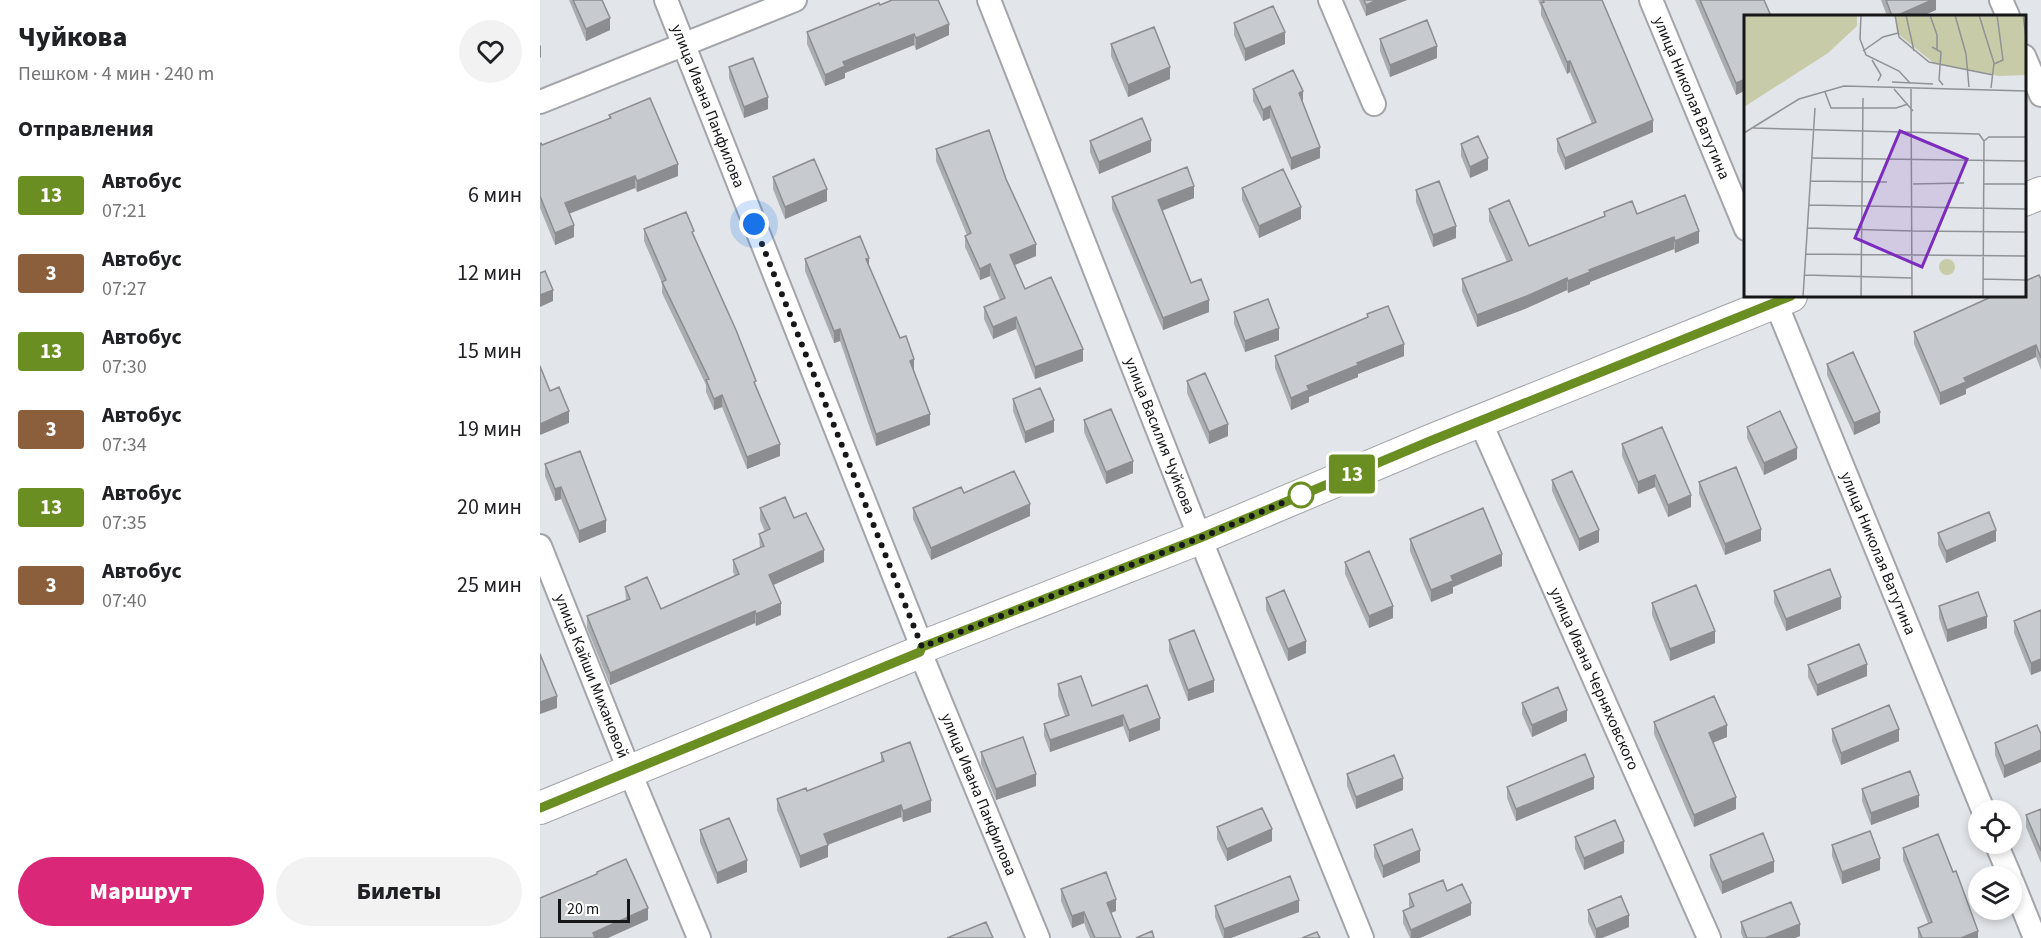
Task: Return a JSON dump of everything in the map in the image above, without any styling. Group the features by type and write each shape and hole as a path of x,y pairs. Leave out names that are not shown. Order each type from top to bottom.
{"street":[{"name":"улица Ивана Панфилова","path":"666,0 921,650 1038,938"},
{"path":"540,102 795,0"},
{"name":"улица Василия Чуйкова","path":"988,0 1200,538 1362,938"},
{"path":"1330,0 1374,104"},
{"name":"улица Николая Ватутина","path":"1651,0 1744,224"},
{"path":"2001,0 2008,15"},
{"path":"2026,58 2041,95"},
{"path":"2026,200 2041,193"},
{"path":"540,808 1780,298"},
{"name":"улица Николая Ватутина","path":"1780,298 1979,800"},
{"name":"улица Ивана Черняховского","path":"1480,421 1709,938"},
{"name":"улица Кайши Михановой","path":"540,546 699,938"},
{"path":"2022,906 2035,938"}],"building":[{"path":"573,0 602,0 610,18 586,29"},
{"path":"892,0 938,0 949,24 916,38 914,34 843,62 845,66 825,75 807,32"},
{"path":"1364,0 1377,0 1366,5"},
{"path":"1543,0 1602,0 1653,120 1565,158 1557,139 1596,122 1570,61 1567,62 1541,3 1544,2"},
{"path":"1700,0 1764,0 1771,15 1744,15 1744,80 1736,83"},
{"path":"1886,0 1932,0 1898,15 1892,15"},
{"path":"1273,6 1285,32 1245,49 1234,23"},
{"path":"1427,20 1437,46 1390,65 1380,39"},
{"path":"1154,27 1170,67 1128,85 1111,44"},
{"path":"753,58 768,97 744,107 729,67"},
{"path":"1293,70 1303,91 1299,93 1320,147 1291,158 1270,106 1263,110 1253,89"},
{"path":"650,98 678,164 637,181 635,176 565,203 574,225 555,233 540,196 540,144 611,118 609,115"},
{"path":"1142,118 1151,140 1099,162 1090,141"},
{"path":"989,130 1006,179 1036,244 1010,255 1025,289 1051,277 1083,349 1035,367 1016,317 993,327 984,307 1005,298 990,264 980,269 965,236 971,233 936,149"},
{"path":"1478,136 1488,158 1470,167 1461,144"},
{"path":"814,159 827,189 785,207 773,177"},
{"path":"1187,167 1194,186 1158,200 1191,283 1201,279 1209,300 1163,318 1112,197"},
{"path":"1283,169 1301,207 1259,226 1242,188"},
{"path":"1439,181 1456,226 1433,235 1416,190"},
{"path":"1685,195 1699,231 1675,241 1674,237 1589,270 1590,272 1568,281 1567,278 1477,315 1462,279 1512,260 1489,209 1509,200 1529,246 1605,216 1604,212 1632,201 1637,214"},
{"path":"686,212 694,231 692,232 736,330 756,381 754,382 780,444 747,457 722,395 714,399 706,380 709,379 662,282 666,280 644,229"},
{"path":"860,236 869,258 866,259 900,338 906,336 914,359 910,361 930,414 876,434 840,329 834,331 805,259"},
{"path":"545,271 553,290 540,295 540,273"},
{"path":"2039,275 2041,279 2041,358 2036,345 1964,378 1966,382 1940,393 1914,332 1991,297 2026,297 2026,281"},
{"path":"1268,299 1279,328 1245,341 1234,312"},
{"path":"1388,306 1404,344 1307,386 1309,390 1291,398 1275,356 1368,317 1367,314"},
{"path":"1853,352 1880,412 1854,423 1827,364"},
{"path":"540,366 550,391 559,387 569,411 540,424"},
{"path":"1205,373 1228,424 1209,432 1187,381"},
{"path":"1040,388 1054,420 1025,432 1013,399"},
{"path":"1111,409 1133,461 1106,472 1084,420"},
{"path":"1780,411 1797,448 1764,463 1747,427"},
{"path":"1662,427 1691,495 1668,505 1655,475 1638,482 1622,444"},
{"path":"580,451 606,520 579,531 561,487 555,489 545,464"},
{"path":"1736,467 1761,529 1725,544 1699,482"},
{"path":"1014,471 1030,504 931,548 913,508 961,487 964,493"},
{"path":"1572,471 1599,530 1579,539 1552,480"},
{"path":"785,497 794,518 806,513 824,550 769,575 781,603 756,614 755,611 610,673 587,616 630,599 625,587 647,577 661,609 739,574 733,560 764,546 759,534 770,529 760,508"},
{"path":"1483,508 1502,554 1451,576 1453,581 1431,590 1410,539"},
{"path":"1989,512 1996,530 1946,551 1938,533"},
{"path":"1369,551 1393,606 1369,616 1345,562"},
{"path":"1830,569 1841,597 1786,619 1774,591"},
{"path":"1696,585 1715,631 1670,649 1652,603"},
{"path":"1284,590 1306,641 1288,649 1266,598"},
{"path":"1978,592 1987,616 1947,630 1939,606"},
{"path":"2041,610 2041,659 2031,663 2014,621"},
{"path":"1194,630 1214,680 1188,690 1169,640"},
{"path":"1859,644 1867,664 1817,685 1808,665"},
{"path":"540,654 557,696 540,702"},
{"path":"1081,676 1092,706 1147,685 1160,718 1129,730 1123,715 1050,740 1044,724 1069,715 1058,684"},
{"path":"1558,687 1567,710 1532,725 1522,703"},
{"path":"1714,696 1727,725 1709,733 1736,797 1694,815 1654,722"},
{"path":"1889,705 1899,729 1841,753 1832,729"},
{"path":"2037,725 2041,734 2041,750 2004,766 1995,743"},
{"path":"1023,737 1036,774 996,789 981,752"},
{"path":"910,742 931,800 903,811 901,805 824,834 828,845 800,856 777,799 806,788 807,791 884,761 881,753"},
{"path":"1585,754 1594,777 1516,809 1507,787"},
{"path":"1394,755 1403,778 1356,797 1347,774"},
{"path":"1910,771 1919,795 1871,813 1862,789"},
{"path":"1262,808 1272,829 1227,849 1217,827"},
{"path":"2041,809 2041,851 2026,815"},
{"path":"729,818 747,860 717,873 700,830"},
{"path":"1615,820 1624,841 1584,858 1575,837"},
{"path":"1412,829 1420,850 1383,866 1374,845"},
{"path":"1870,831 1880,858 1842,872 1832,845"},
{"path":"1763,833 1774,861 1722,882 1710,855"},
{"path":"1938,834 1953,872 1956,871 1968,904 1968,920 1974,920 1978,931 1961,938 1922,938 1918,928 1932,922 1903,848"},
{"path":"626,859 648,908 593,933 595,938 540,938 540,898"},
{"path":"1106,872 1116,899 1107,903 1121,938 1095,938 1084,912 1072,916 1061,889"},
{"path":"1290,876 1299,900 1224,929 1215,906"},
{"path":"1443,880 1447,891 1462,884 1471,903 1411,930 1403,911 1414,906 1409,894"},
{"path":"1621,896 1629,915 1596,929 1588,910"},
{"path":"1791,902 1800,924 1765,938 1747,938 1741,922"},
{"path":"986,922 993,938 947,938"},
{"path":"1152,931 1154,938 1136,938"},
{"path":"1317,932 1320,938 1302,938"}],"bus line":[{"name":"13","path":"540,808 920,652 922,647 1200,538 1430,441 1789,297"}],"route":[{"path":"754,224 922,647 1200,538 1306,493 1301,495"}]}
